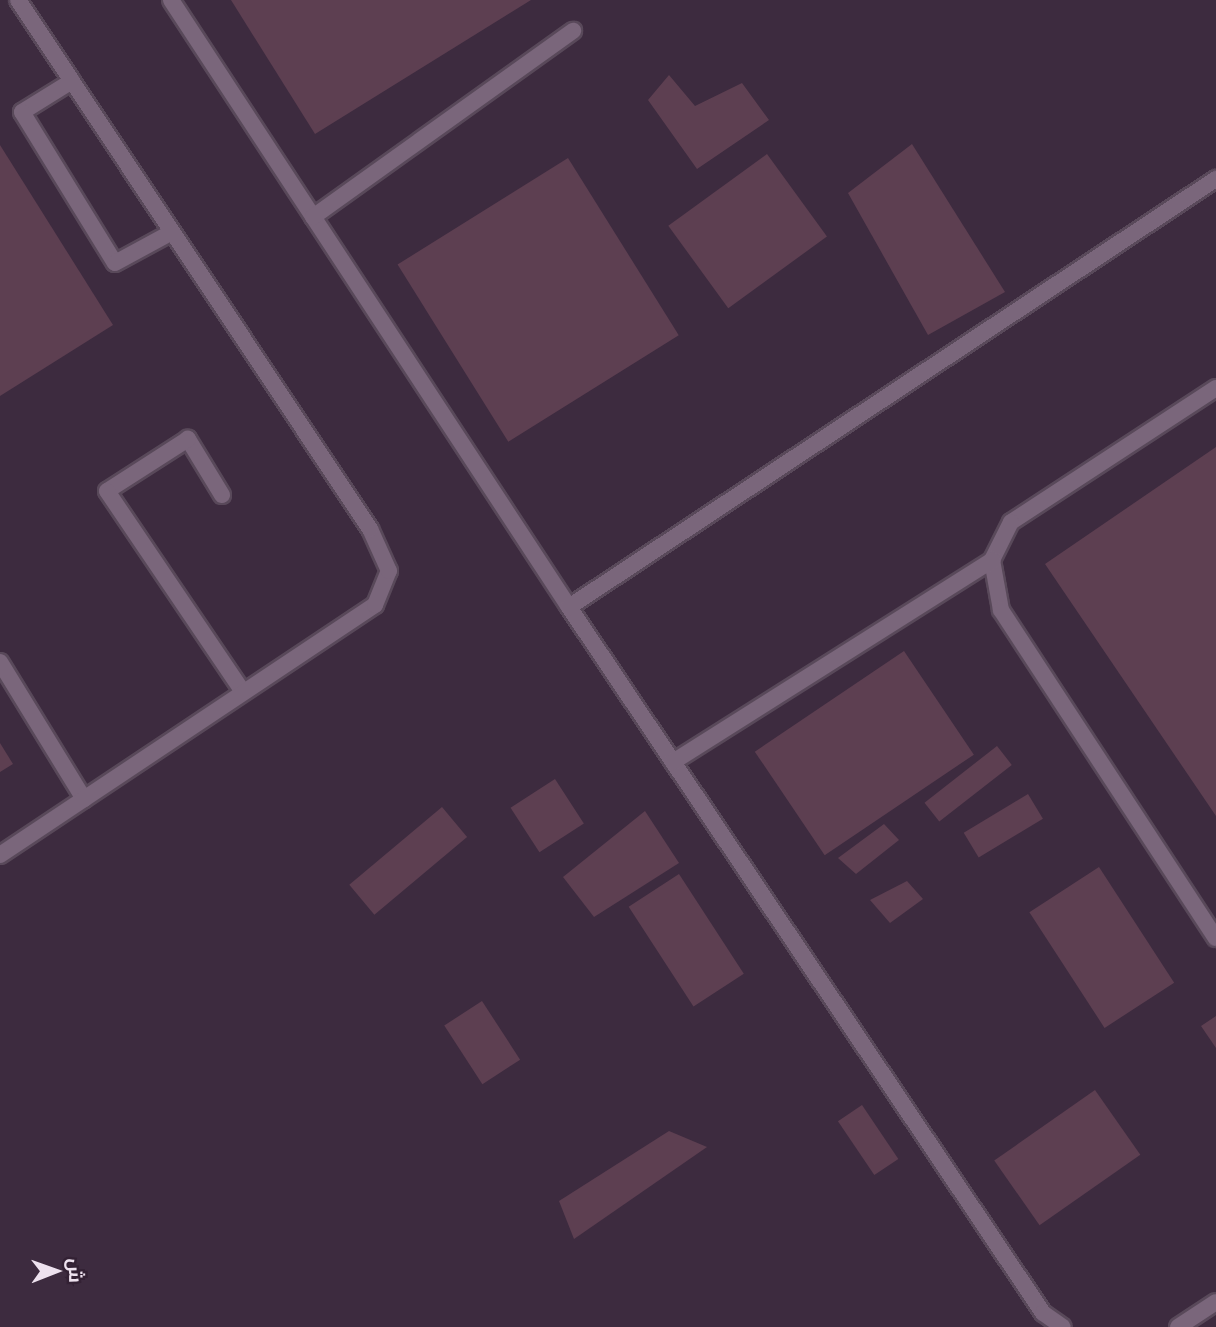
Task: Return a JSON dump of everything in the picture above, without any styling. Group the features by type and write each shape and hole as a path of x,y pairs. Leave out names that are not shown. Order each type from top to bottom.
{"lane":[{"path":"0,855 375,605 389,570 370,529 18,0"},
{"path":"171,0 569,607 1043,1313 1063,1327"},
{"path":"313,217 573,31"},
{"path":"72,81 22,112 116,263 172,232"},
{"path":"569,607 1216,179"},
{"path":"673,762 992,560 1012,522 1216,388"},
{"path":"222,495 188,439 107,491 243,692"},
{"path":"992,560 1001,610 1216,938"},
{"path":"0,662 84,799"},
{"path":"1178,1327 1216,1302"}],"building":[{"path":"231,0 531,0 315,134"},
{"path":"669,75 695,106 742,83 769,120 697,169 648,100"},
{"path":"912,144 1005,292 928,335 848,193"},
{"path":"0,145 113,325 0,396"},
{"path":"767,154 827,237 728,308 668,226"},
{"path":"568,158 679,335 508,442 398,265"},
{"path":"1216,447 1216,816 1045,564"},
{"path":"904,651 974,755 825,855 755,752"},
{"path":"0,743 13,764 0,772"},
{"path":"997,746 1012,765 939,822 925,803"},
{"path":"555,779 584,823 539,852 511,808"},
{"path":"1028,794 1043,819 979,857 964,833"},
{"path":"442,807 467,837 374,915 349,885"},
{"path":"645,811 679,863 594,917 563,877"},
{"path":"884,824 899,840 856,874 838,858"},
{"path":"1099,867 1174,983 1105,1028 1029,912"},
{"path":"679,874 744,974 693,1006 629,907"},
{"path":"907,881 923,899 890,923 870,900"},
{"path":"482,1001 520,1060 482,1084 444,1026"},
{"path":"1216,1016 1216,1048 1201,1026"},
{"path":"1095,1090 1140,1155 1040,1225 994,1161"},
{"path":"862,1105 898,1159 874,1175 838,1121"},
{"path":"669,1131 707,1147 574,1239 559,1201"}]}
